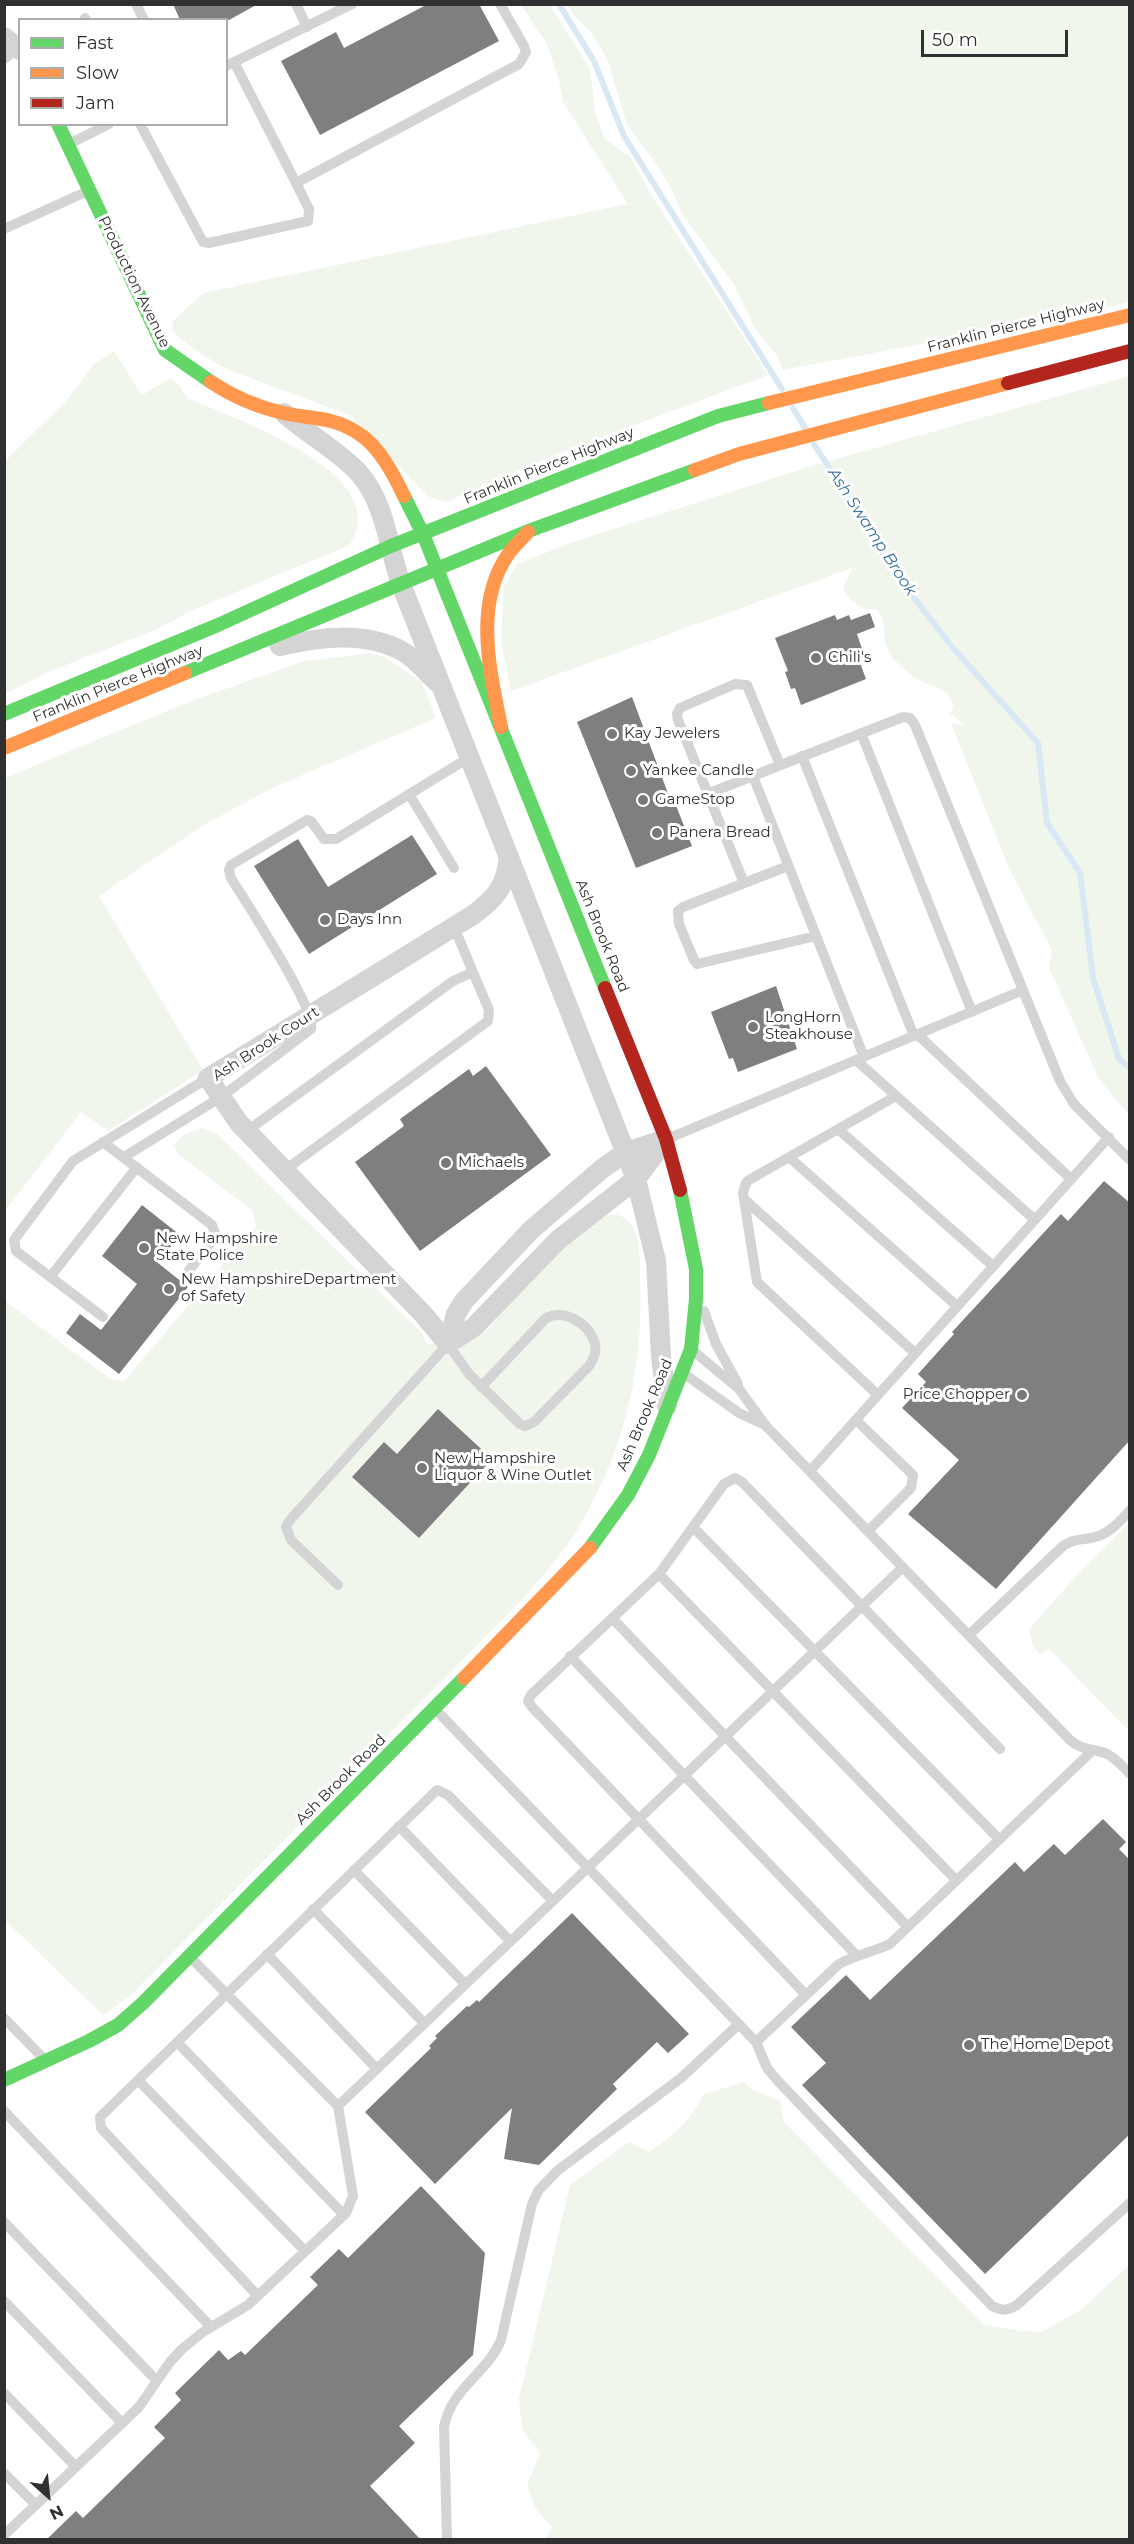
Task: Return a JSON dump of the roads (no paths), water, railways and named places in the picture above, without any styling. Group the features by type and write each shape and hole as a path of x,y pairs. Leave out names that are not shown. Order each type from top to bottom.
{"main road":[{"name":"Production Avenue","path":"59,126 165,350 217,386 244,400 284,413 315,416 346,426 360,434 372,445 398,484 437,568"},
{"name":"Franklin Pierce Highway","path":"4,714 218,625 391,546 718,416 1130,315"},
{"name":"Franklin Pierce Highway","path":"4,748 531,530 739,454 1130,351"},
{"path":"501,727 488,650 488,619 492,589 511,547 531,530"},
{"name":"Ash Brook Road","path":"4,2080 89,2041 118,2025 535,1608 596,1541 628,1495 649,1455 691,1349 696,1299 696,1269 677,1177 666,1139 437,568"}],"street":[{"name":"Production Avenue","path":"284,413 302,430 350,464 372,492 384,521 401,584 636,1179 656,1261 661,1356 667,1407"},
{"path":"216,661 310,640 354,637 378,641 404,652 442,688"},
{"name":"Ash Brook Court","path":"448,1344 423,1314 247,1131 220,1097 208,1077 489,904 504,884 509,856"},
{"path":"448,1344 456,1314 464,1301 500,1261 559,1204 626,1152 666,1139"},
{"path":"448,1344 474,1327 558,1240 636,1179 666,1139"}],"lane":[{"path":"136,4 143,18"},
{"path":"296,4 307,27"},
{"path":"141,126 203,242 209,243 308,221 309,209 230,64 352,4"},
{"path":"296,183 519,64 526,52 500,4"},
{"path":"69,144 104,126"},
{"path":"4,229 90,190"},
{"path":"744,883 677,714 685,703 742,682 750,690 780,765"},
{"path":"707,794 903,717 910,718 915,725 1021,991 1067,1093 1130,1160"},
{"path":"861,733 972,1012"},
{"path":"802,756 916,1035 1071,1179"},
{"path":"124,1157 242,1083 274,1055 305,1036 313,1023 293,980 231,878 229,870 231,865 302,822 312,821 321,836 330,840 470,757"},
{"path":"753,776 816,936 860,1058 896,1096 1035,1220"},
{"path":"409,794 453,868"},
{"path":"788,866 678,910 679,924 694,960 698,964 816,936"},
{"path":"285,1170 488,1021 489,1010 454,927"},
{"path":"247,1131 453,981 473,972"},
{"path":"666,1139 1021,991"},
{"path":"103,1317 16,1251 14,1240 68,1167 103,1142 208,1077"},
{"path":"878,1395 757,1282 743,1188 746,1183 789,1157 896,1096"},
{"path":"838,1129 993,1266"},
{"path":"810,1471 1109,1137"},
{"path":"103,1142 208,1220 215,1230 216,1236 187,1273"},
{"path":"789,1157 957,1306"},
{"path":"51,1277 136,1167"},
{"path":"744,1199 915,1353"},
{"path":"696,1269 702,1305 710,1330 746,1397 766,1426 1070,1740 1078,1747 1111,1756 1130,1774"},
{"path":"338,1585 291,1540 286,1527 448,1344 456,1359 481,1387 520,1424 525,1426 530,1425 590,1366 595,1355 595,1344 583,1326 574,1318 565,1314 553,1314 546,1317 481,1387"},
{"path":"691,1349 726,1377 746,1397"},
{"path":"661,1356 739,1413 766,1426"},
{"path":"856,1419 913,1475 911,1488 868,1531"},
{"path":"806,1995 637,1820 528,1701 537,1687 659,1574 724,1484 735,1478 742,1482 1000,1749"},
{"path":"969,1635 1063,1546 1071,1541 1091,1538 1109,1531 1130,1510"},
{"path":"693,1527 999,1839"},
{"path":"338,2106 903,1567"},
{"path":"659,1574 956,1880"},
{"path":"612,1618 908,1927"},
{"path":"570,1656 857,1956"},
{"path":"435,1709 756,2042 767,2068 777,2080 992,2306 1000,2310 1008,2310 1017,2305 1130,2203"},
{"path":"756,2042 839,1964 890,1944 1092,1751"},
{"path":"258,2296 100,2128 100,2117 432,1794 443,1791 552,1900"},
{"path":"399,1826 510,1941"},
{"path":"354,1870 465,1984"},
{"path":"313,1909 424,2023"},
{"path":"267,1954 377,2069"},
{"path":"4,2535 145,2399 181,2350 237,2314 258,2296 344,2215 353,2196 338,2106 189,1956"},
{"path":"4,2018 45,2060"},
{"path":"447,2540 444,2427 447,2414 453,2400 496,2352 501,2340 532,2204 538,2191 557,2171 681,2078 739,2024"},
{"path":"177,2042 344,2215"},
{"path":"138,2080 305,2251"},
{"path":"4,2111 212,2328"},
{"path":"4,2222 157,2381"},
{"path":"4,2301 122,2423"},
{"path":"4,2393 76,2467"},
{"path":"4,2473 36,2505"}],"waterway":[{"name":"Ash Swamp Brook","path":"559,4 594,61 624,136 782,389"},
{"name":"Ash Swamp Brook","path":"793,408 805,428"},
{"name":"Ash Swamp Brook","path":"814,444 901,581 953,648 1038,743 1047,823 1080,873 1093,978 1119,1059 1130,1068"}],"place":[{"name":"Chili's","path":"816,658"},
{"name":"Kay Jewelers","path":"612,734"},
{"name":"Yankee Candle","path":"631,771"},
{"name":"GameStop","path":"643,800"},
{"name":"Panera Bread","path":"657,833"},
{"name":"Days Inn","path":"325,920"},
{"name":"LongHorn Steakhouse","path":"753,1027"},
{"name":"Michaels","path":"446,1163"},
{"name":"New Hampshire State Police","path":"144,1248"},
{"name":"New HampshireDepartment of Safety","path":"169,1289"},
{"name":"Price Chopper","path":"1022,1395"},
{"name":"New Hampshire Liquor & Wine Outlet","path":"422,1468"},
{"name":"The Home Depot","path":"969,2045"}]}
